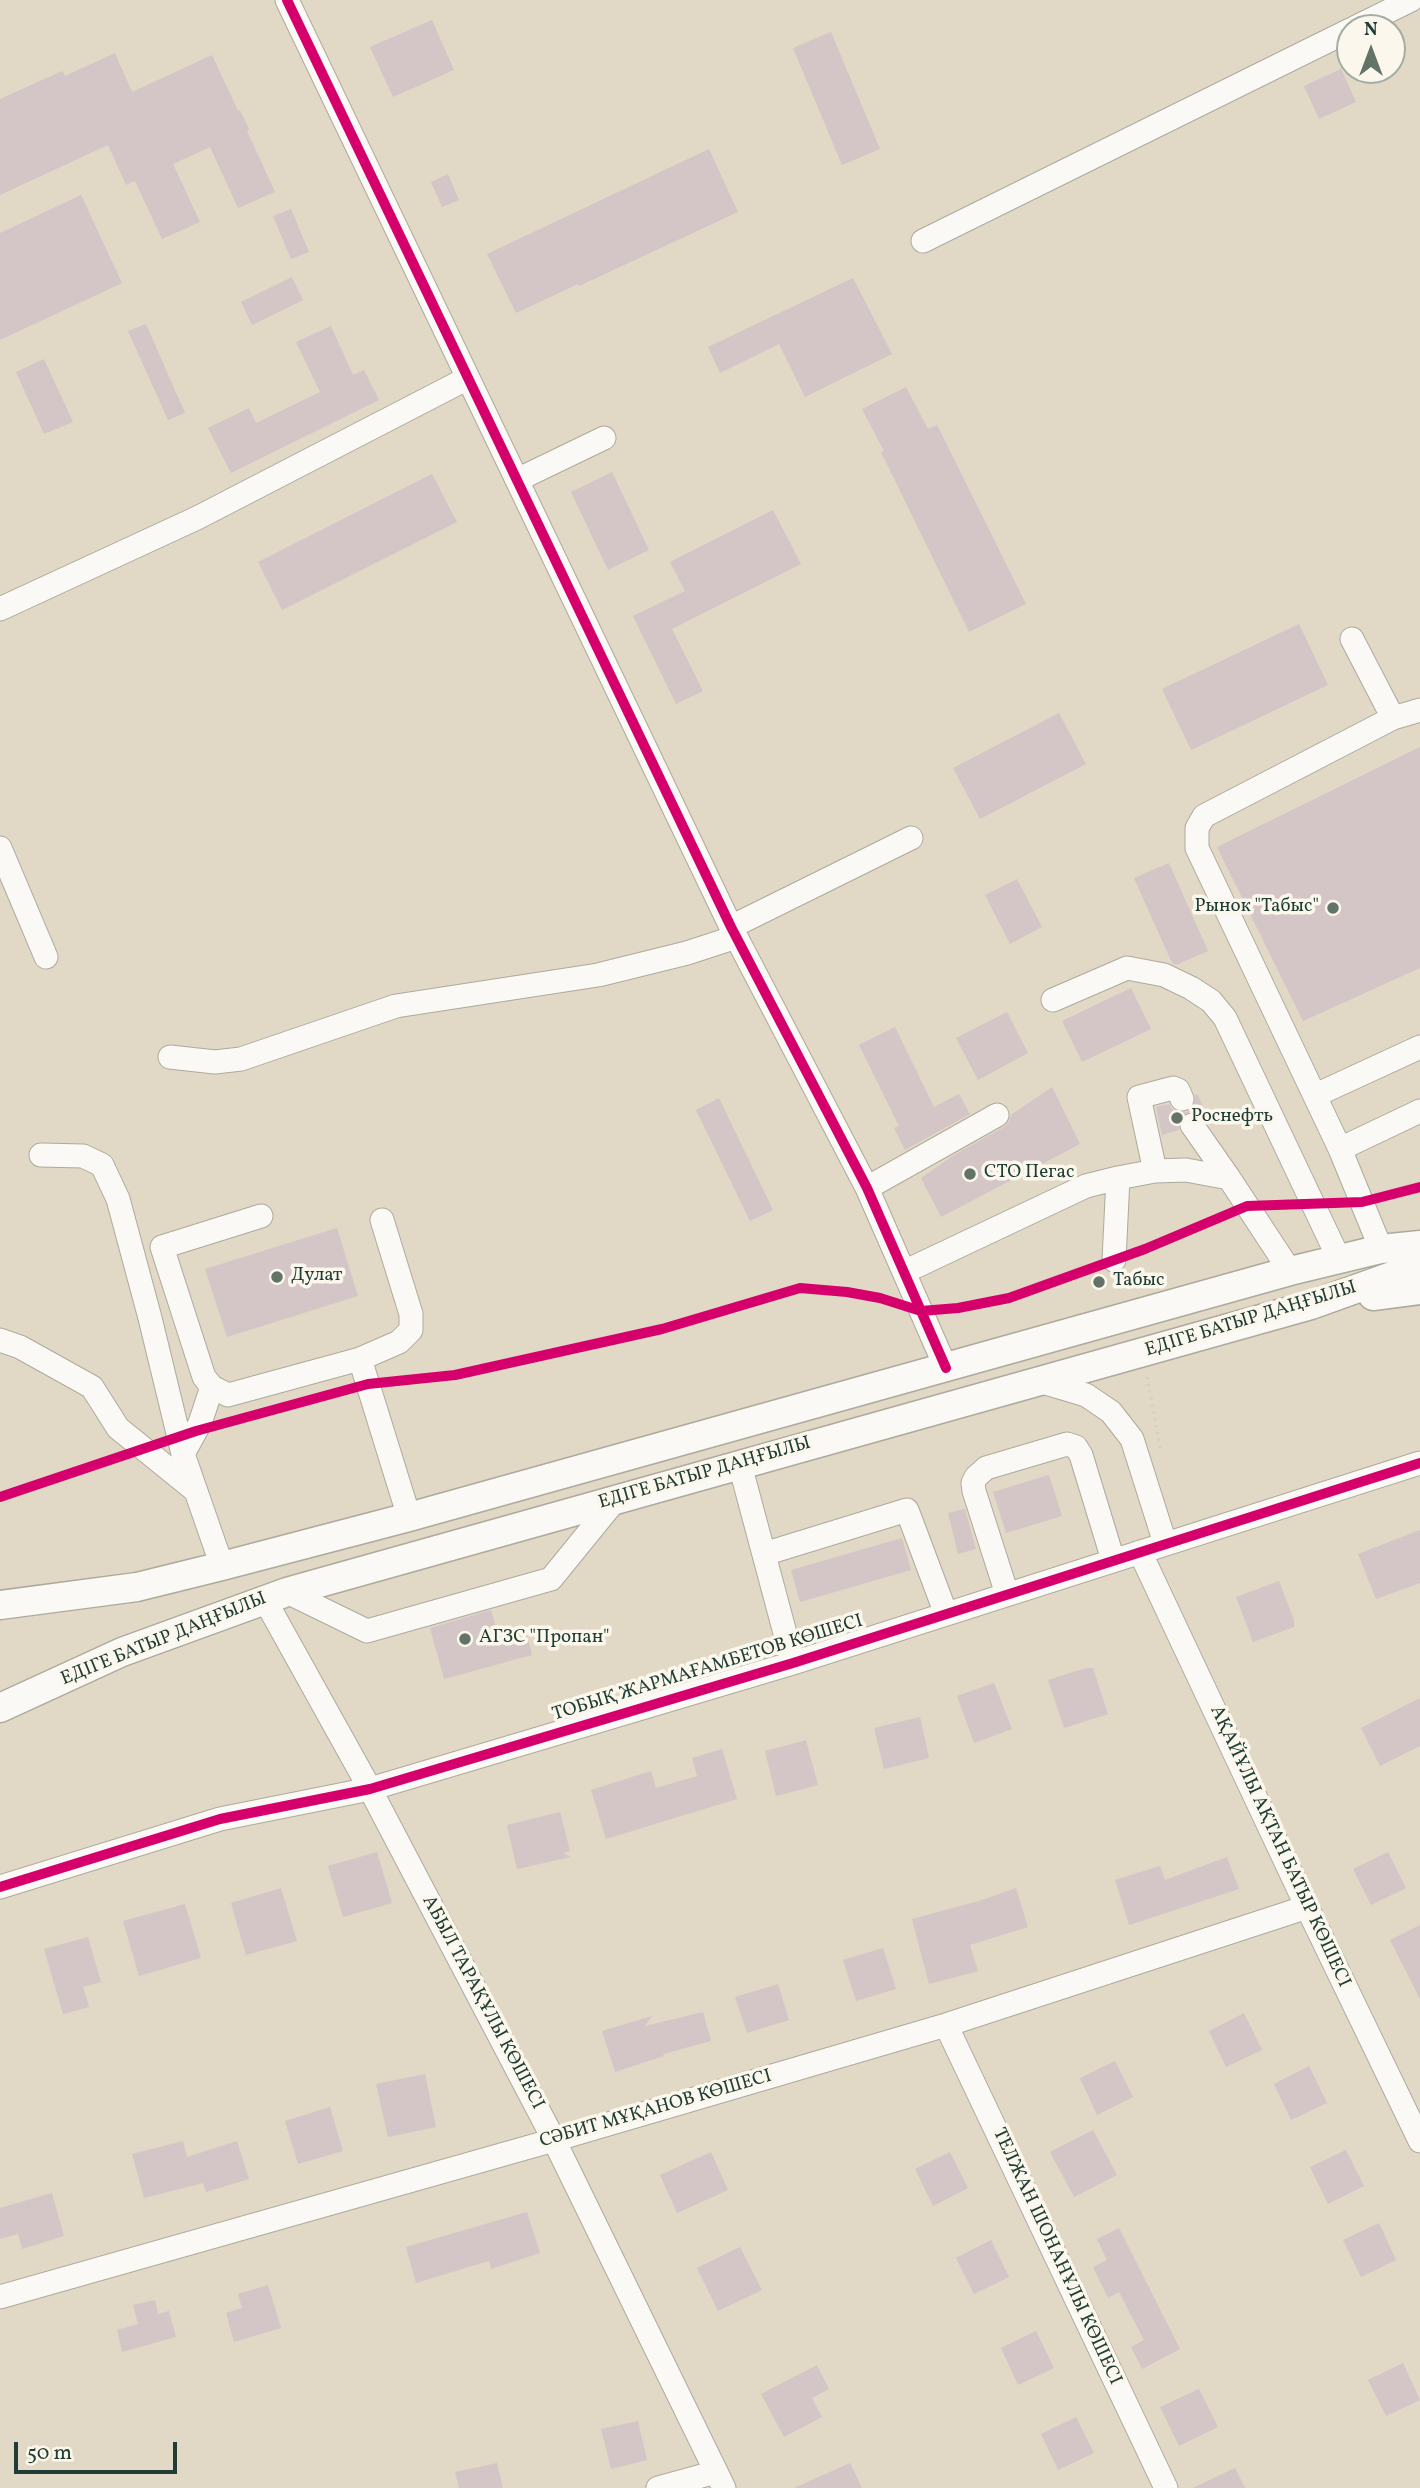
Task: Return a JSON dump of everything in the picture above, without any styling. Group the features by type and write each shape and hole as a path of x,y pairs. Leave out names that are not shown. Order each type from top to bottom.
{"main road":[{"name":"ЕДІГЕ БАТЫР ДАҢҒЫЛЫ","path":"0,1605 137,1587 222,1566 409,1517 1290,1271 1381,1250 1420,1245"},
{"name":"ЕДІГЕ БАТЫР ДАҢҒЫЛЫ","path":"0,1708 122,1652 276,1596 1311,1305 1420,1266"},
{"path":"1311,1305 1420,1290"}],"street":[{"path":"287,0 734,932 867,1188 946,1367"},
{"path":"1382,14 1410,0"},
{"path":"923,241 1336,37"},
{"path":"0,609 197,518 468,378"},
{"path":"517,480 604,438"},
{"path":"1352,639 1393,718"},
{"path":"1381,1250 1316,1095 1197,848 1197,828 1204,816 1393,718 1420,710"},
{"path":"170,1058 215,1062 241,1059 396,1006 598,975 687,953 734,932 911,838"},
{"path":"0,848 46,957"},
{"path":"1054,999 1127,968 1164,975 1192,988 1211,1001 1225,1018 1339,1259"},
{"path":"1316,1095 1420,1047"},
{"path":"1155,1171 1139,1097 1173,1087 1178,1090 1182,1099"},
{"path":"1340,1149 1420,1111"},
{"path":"867,1188 997,1115"},
{"path":"1192,1125 1290,1271"},
{"path":"41,1155 83,1156 102,1165 118,1199 183,1454 222,1566"},
{"path":"904,1272 1086,1186 1155,1171 1186,1170 1229,1178"},
{"path":"1114,1260 1118,1178"},
{"path":"261,1216 162,1247 204,1377 212,1387 228,1395 360,1359 399,1342 411,1330 411,1314 382,1220"},
{"path":"0,1340 20,1347 92,1387 118,1428 197,1492"},
{"path":"360,1359 409,1517"},
{"path":"1039,1381 1086,1395 1111,1412 1132,1439 1165,1543"},
{"path":"183,1454 200,1423 212,1387"},
{"path":"1007,1594 974,1491 973,1483 976,1477 986,1468 1067,1444 1076,1447 1082,1455 1113,1560"},
{"name":"ТОБЫҚ ЖАРМАҒАМБЕТОВ КӨШЕСІ","path":"0,1887 220,1819 370,1789 793,1663 1420,1463"},
{"path":"740,1465 793,1663"},
{"path":"276,1596 367,1631 551,1579 616,1499"},
{"path":"764,1554 907,1510 946,1614"},
{"name":"АҚАЙҰЛЫ АҚТАН БАТЫР КӨШЕСІ","path":"1140,1552 1420,2141"},
{"name":"АБЫЛ ТАРАҚҰЛЫ КӨШЕСІ","path":"276,1596 370,1789 554,2140 720,2480"},
{"name":"СӘБИТ МҰҚАНОВ КӨШЕСІ","path":"0,2297 554,2140 946,2025 1307,1907"},
{"name":"ТЕЛЖАН ШОНАНҰЛЫ КӨШЕСІ","path":"946,2025 1166,2488"},
{"path":"658,2488 720,2480"}],"building":[{"path":"432,20 454,70 393,97 370,47"},
{"path":"831,32 880,149 842,165 793,48"},
{"path":"115,53 132,92 212,55 249,129 247,131 275,192 238,208 210,147 173,164 200,222 162,239 135,181 126,185 108,145 0,195 0,99 62,71 65,76"},
{"path":"1336,71 1336,84 1348,84 1356,102 1319,119 1304,86"},
{"path":"709,149 738,212 516,313 487,254"},
{"path":"448,174 459,200 442,207 431,182"},
{"path":"81,195 122,283 0,340 0,233"},
{"path":"291,209 309,252 291,259 273,216"},
{"path":"292,277 303,300 252,325 241,302"},
{"path":"853,278 892,354 805,397 779,344 720,373 708,347"},
{"path":"146,324 185,413 168,420 128,331"},
{"path":"331,326 353,375 364,370 379,400 231,473 208,428 249,408 256,423 320,392 296,342"},
{"path":"44,359 73,422 44,434 16,372"},
{"path":"906,387 928,429 937,425 1026,604 969,632 862,409"},
{"path":"612,472 649,550 608,570 571,492"},
{"path":"432,474 457,522 282,610 258,562"},
{"path":"773,510 801,564 672,629 703,691 676,704 633,616 685,591 670,562"},
{"path":"1299,624 1328,685 1191,750 1162,689"},
{"path":"1059,713 1086,764 980,819 953,768"},
{"name":"Рынок \"Табыс\"","path":"1420,747 1420,968 1303,1021 1217,847"},
{"path":"1169,863 1208,951 1176,965 1172,963 1134,878"},
{"path":"1017,879 1042,927 1010,944 985,895"},
{"path":"1131,988 1151,1029 1082,1062 1062,1021"},
{"path":"1007,1012 1028,1053 978,1080 956,1038"},
{"path":"895,1027 934,1107 959,1094 970,1114 905,1150 894,1128 899,1126 859,1045"},
{"path":"1052,1087 1080,1144 941,1217 921,1178 954,1155 1004,1127 1011,1115"},
{"path":"1198,1094 1207,1120 1199,1113 1190,1111 1180,1118 1179,1130 1162,1135 1156,1107 1169,1104 1174,1111 1187,1112 1194,1107 1195,1095"},
{"path":"719,1098 773,1210 750,1221 696,1110"},
{"path":"337,1228 358,1296 227,1337 205,1269"},
{"path":"1049,1475 1062,1516 1006,1533 993,1492"},
{"path":"965,1509 976,1549 958,1554 948,1513"},
{"path":"1420,1530 1420,1583 1376,1599 1358,1554"},
{"path":"902,1538 911,1570 800,1602 791,1570"},
{"path":"1279,1581 1294,1620 1294,1627 1253,1642 1236,1597"},
{"path":"491,1610 500,1642 527,1635 532,1655 444,1679 430,1628"},
{"path":"1093,1668 1108,1714 1064,1728 1048,1680"},
{"path":"994,1683 1012,1729 974,1743 957,1696"},
{"path":"1420,1698 1420,1746 1380,1766 1361,1728"},
{"path":"920,1717 929,1758 884,1769 874,1728"},
{"path":"806,1740 818,1785 776,1796 765,1751"},
{"path":"722,1749 737,1799 606,1839 591,1790 651,1771 656,1788 697,1776 692,1758"},
{"path":"560,1812 570,1851 563,1853 571,1857 517,1869 507,1825"},
{"path":"377,1852 392,1903 343,1917 328,1866"},
{"path":"1388,1852 1406,1888 1371,1905 1353,1869"},
{"path":"1227,1857 1239,1889 1129,1925 1115,1880 1160,1866 1165,1880"},
{"path":"281,1888 297,1941 246,1955 231,1903"},
{"path":"1016,1888 1028,1927 970,1945 978,1971 929,1984 912,1919"},
{"path":"185,1904 201,1958 139,1976 123,1921"},
{"path":"1420,1925 1420,1999 1390,1940"},
{"path":"88,1937 101,1982 83,1987 89,2007 63,2014 44,1949"},
{"path":"883,1948 896,1989 856,2001 843,1960"},
{"path":"778,1984 789,2020 747,2033 735,1997"},
{"path":"703,2012 711,2041 663,2054 664,2056 615,2072 602,2031 652,2016 645,2026"},
{"path":"1244,2013 1262,2050 1226,2067 1209,2031"},
{"path":"1115,2061 1133,2097 1097,2115 1080,2078"},
{"path":"1309,2066 1327,2103 1291,2120 1274,2084"},
{"path":"425,2074 436,2127 388,2137 376,2084"},
{"path":"330,2107 343,2151 298,2164 285,2121"},
{"path":"1093,2130 1117,2175 1074,2197 1050,2152"},
{"path":"183,2141 187,2157 237,2141 249,2179 206,2192 203,2183 144,2198 132,2154"},
{"path":"1346,2150 1364,2186 1328,2204 1310,2167"},
{"path":"711,2152 728,2190 677,2213 660,2175"},
{"path":"950,2152 968,2188 933,2206 915,2169"},
{"path":"52,2193 64,2236 22,2249 18,2234 0,2239 0,2208"},
{"path":"527,2212 540,2253 491,2269 489,2261 416,2283 406,2247"},
{"path":"1379,2223 1396,2260 1361,2277 1343,2240"},
{"path":"1119,2228 1180,2349 1142,2369 1131,2347 1144,2340 1119,2292 1108,2298 1093,2267 1107,2260 1097,2239"},
{"path":"991,2240 1009,2277 974,2294 956,2258"},
{"path":"740,2247 762,2290 718,2311 697,2268"},
{"path":"268,2285 281,2328 234,2342 226,2313 242,2308 238,2294"},
{"path":"155,2300 158,2314 169,2311 176,2337 122,2352 117,2330 138,2324 133,2305"},
{"path":"1036,2331 1054,2368 1018,2385 1001,2348"},
{"path":"1403,2363 1420,2400 1386,2416 1368,2380"},
{"path":"817,2365 829,2389 812,2398 822,2417 784,2437 761,2394"},
{"path":"1199,2389 1218,2427 1179,2446 1160,2407"},
{"path":"1076,2417 1094,2453 1058,2470 1041,2434"},
{"path":"638,2421 647,2460 611,2469 601,2429"},
{"path":"497,2463 503,2488 459,2488 455,2472"},
{"path":"850,2463 862,2488 794,2488"},
{"path":"1235,2468 1245,2488 1193,2488"}],"cycle path":[{"path":"287,0 731,927 867,1188 946,1368"},
{"path":"0,1497 196,1431 368,1384 455,1375 662,1329 800,1288 880,1298 921,1311 958,1308 1009,1298 1145,1249 1247,1206 1362,1202 1420,1187"},
{"path":"0,1887 220,1819 370,1789 793,1663 1420,1463"}],"place":[{"name":"Рынок \"Табыс\"","path":"1333,908"},
{"name":"Роснефть","path":"1177,1118"},
{"name":"СТО Пегас","path":"970,1174"},
{"name":"Дулат","path":"277,1277"},
{"name":"Табыс","path":"1099,1282"},
{"name":"АГЗС \"Пропан\"","path":"465,1639"}]}
